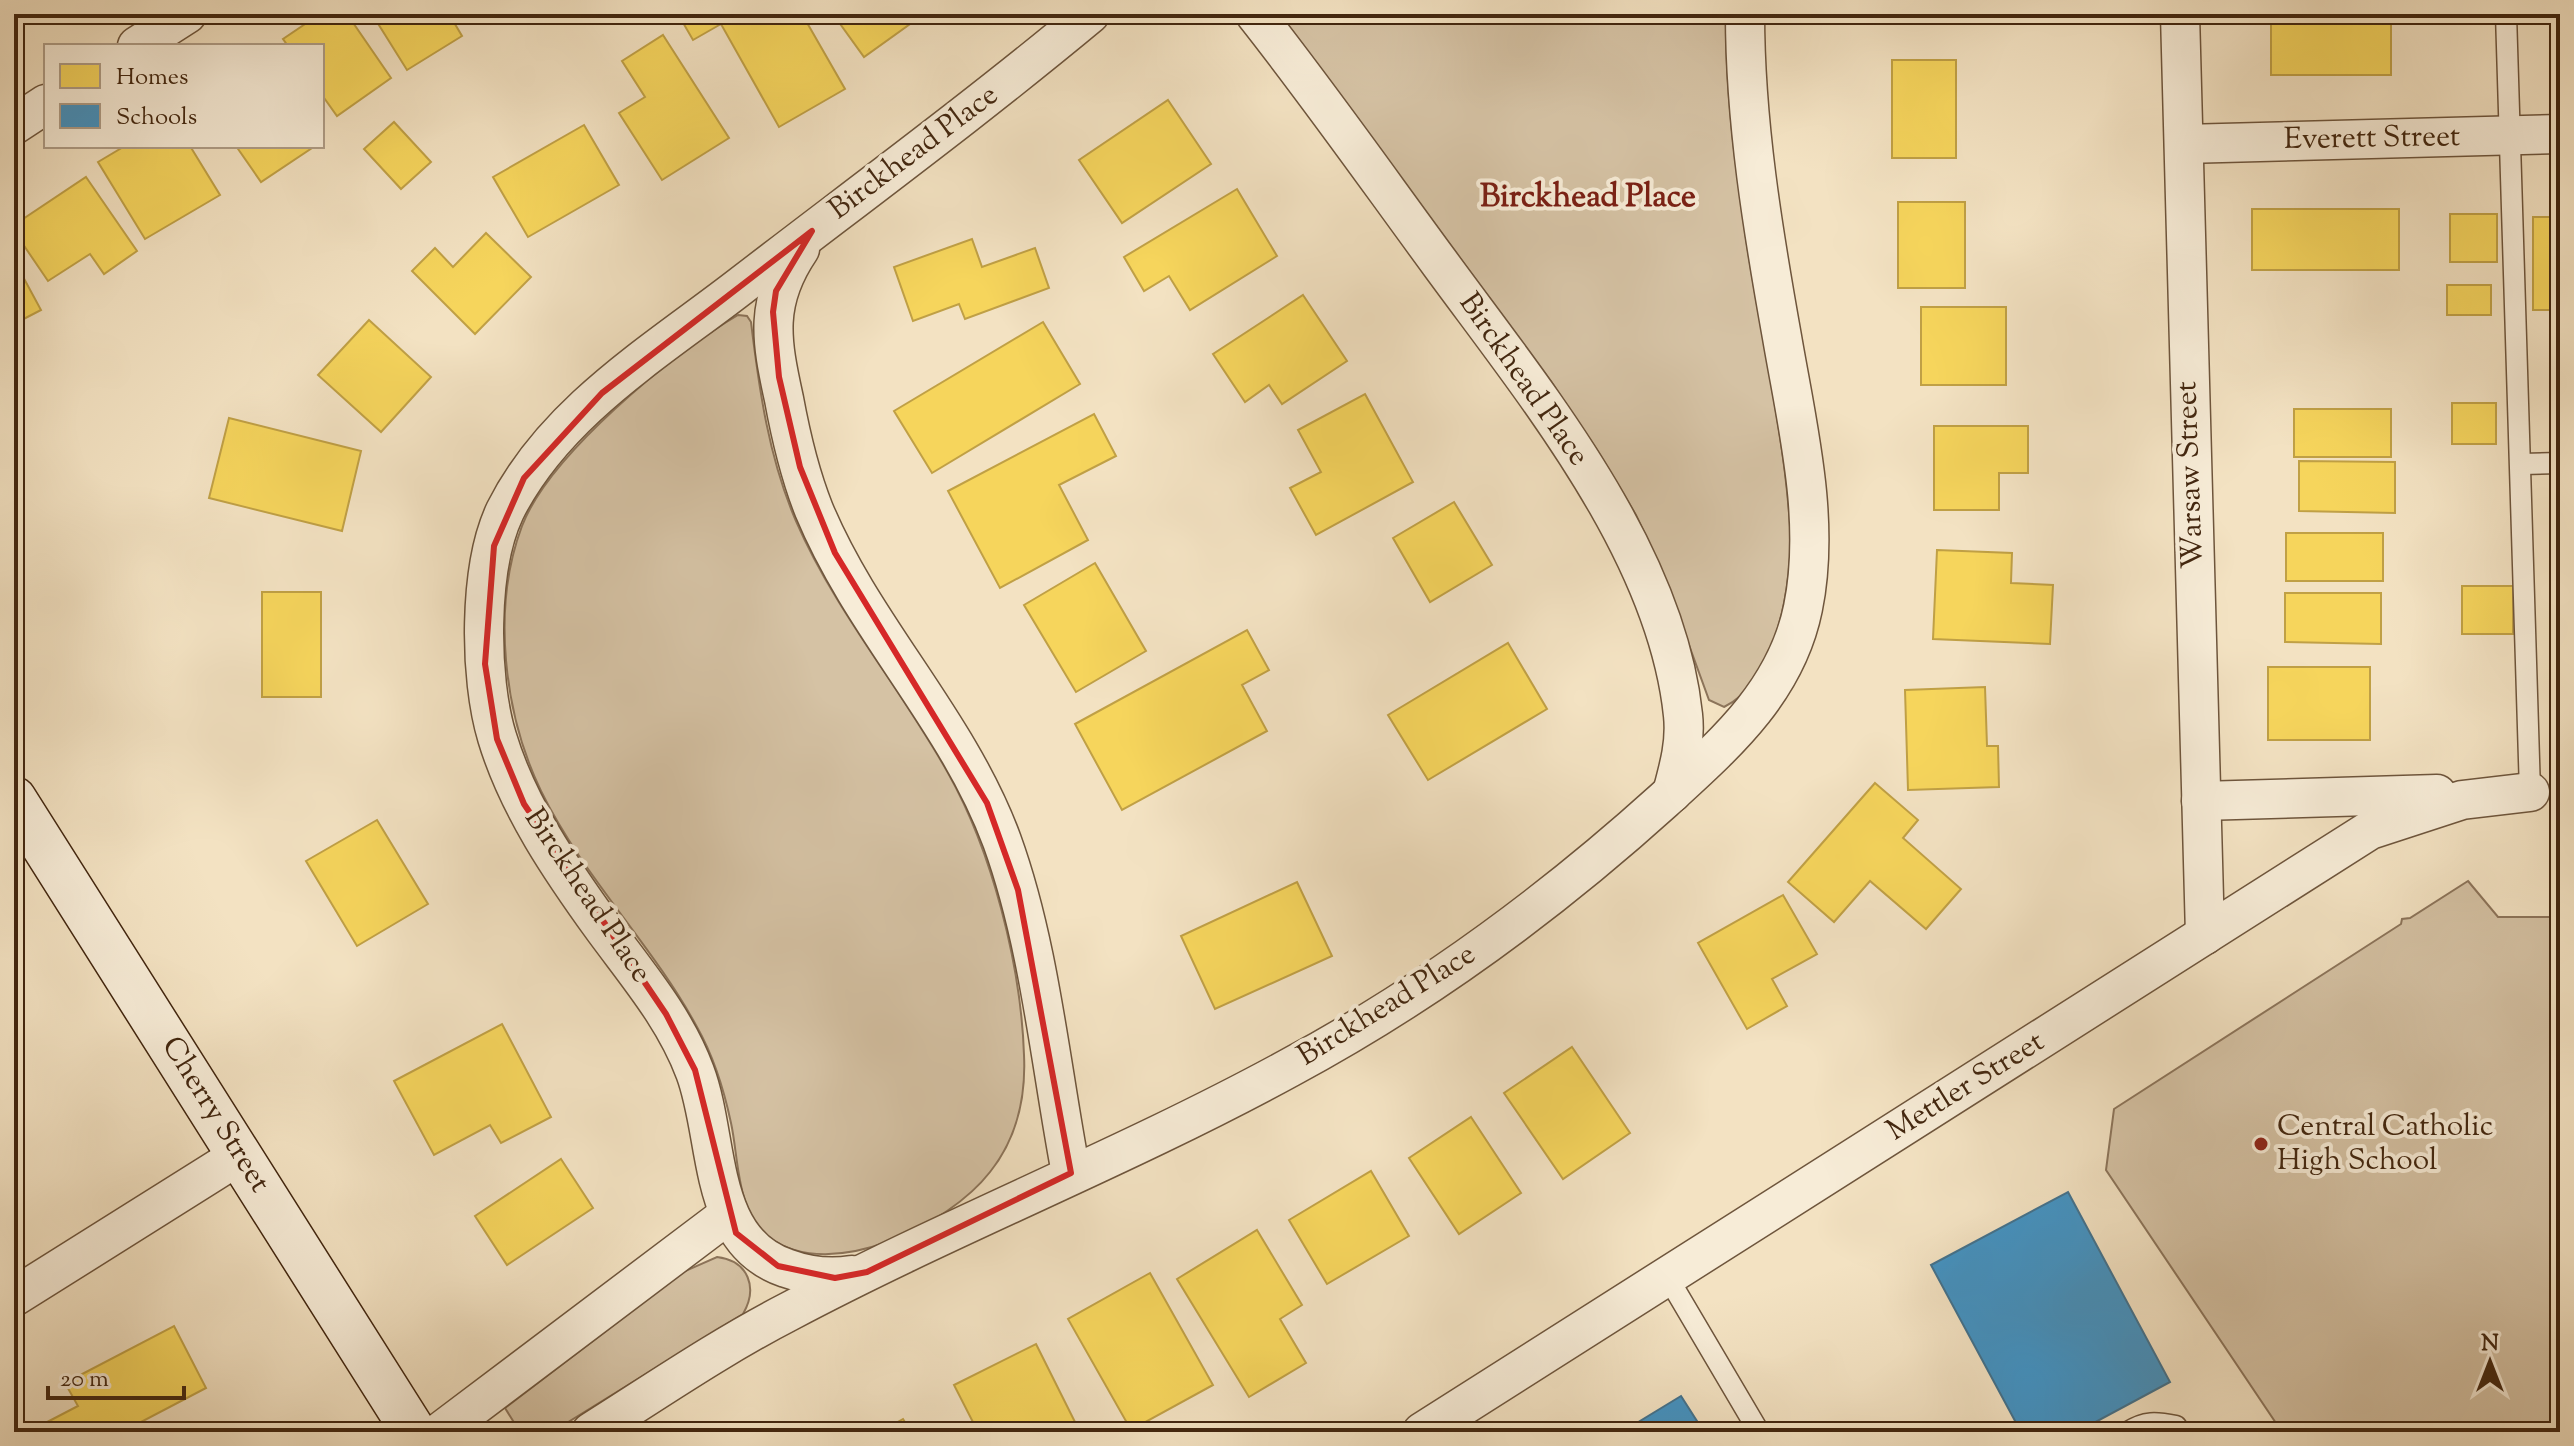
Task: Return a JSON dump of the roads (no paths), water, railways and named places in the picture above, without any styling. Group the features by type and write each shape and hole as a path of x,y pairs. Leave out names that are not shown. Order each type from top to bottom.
{"main road":[{"name":"Cherry Street","path":"14,799 414,1432"}],"street":[{"path":"140,44 187,14"},
{"name":"Birckhead Place","path":"867,1272 835,1278 807,1276 755,1254 736,1233 701,1092 682,1042 546,841 524,804 497,739 488,700 485,664 488,587 494,546 503,515 524,478 571,421 682,327 934,139 1090,14"},
{"name":"Birckhead Place","path":"1255,14 1537,394 1619,524 1663,627 1684,716 1683,750 1672,793"},
{"name":"Birckhead Place","path":"591,1432 736,1340 867,1272 1221,1103 1372,1019 1564,888 1672,793 1758,708 1792,649 1803,610 1809,570 1810,528 1756,164 1745,14"},
{"name":"Warsaw Street","path":"2180,14 2205,935"},
{"path":"14,125 44,105"},
{"name":"Everett Street","path":"2184,144 2560,134"},
{"name":"Birckhead Place","path":"812,231 776,291 773,312 779,377 800,467 814,510 835,553 965,760 987,803 1018,890 1071,1173"},
{"path":"2201,801 2545,791"},
{"name":"Mettler Street","path":"1422,1432 2370,830 2462,800 2545,791"},
{"path":"14,1297 240,1155"},
{"path":"440,1432 729,1214"}],"lane":[{"path":"2506,14 2522,464 2545,791"},
{"path":"2522,464 2560,463"},
{"path":"1667,1276 1759,1432"},
{"path":"2128,1432 2143,1423 2158,1422 2176,1426 2180,1432"}],"place":[{"name":"Central Catholic High School","path":"2261,1144"}],"district":[{"name":"Birckhead Place","path":"1588,198"}]}
